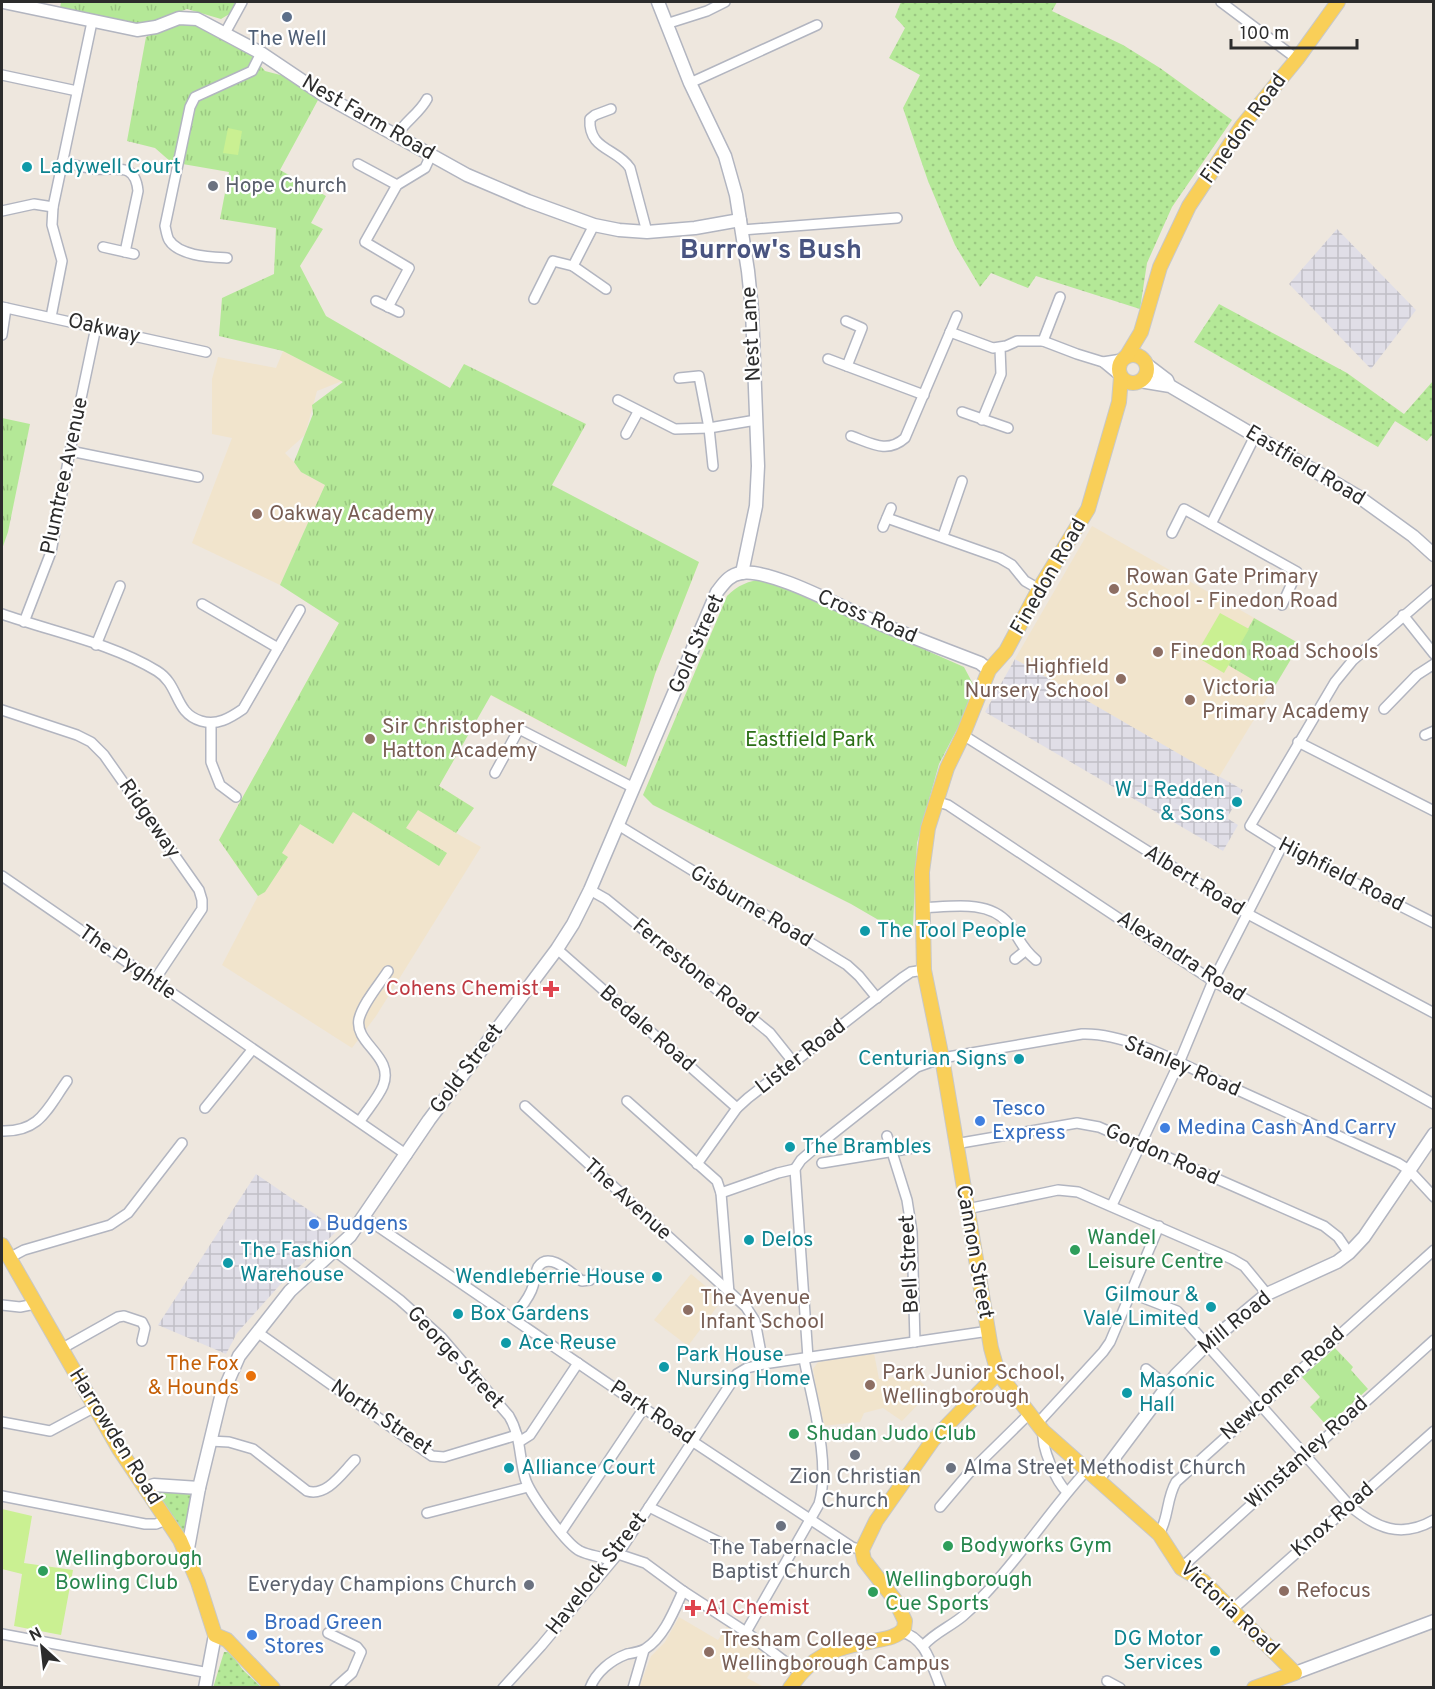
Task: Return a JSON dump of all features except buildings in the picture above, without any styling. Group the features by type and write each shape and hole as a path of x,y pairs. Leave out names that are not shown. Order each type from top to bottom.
{"main road":[{"name":"Finedon Road","path":"1124,358 1141,332 1160,267 1189,206 1242,126 1297,59 1338,2"},
{"name":"Finedon Road","path":"1141,332 1145,363"},
{"path":"1134,355 1145,363 1145,375 1138,382 1127,382 1120,376 1119,367 1124,358 1134,355"},
{"name":"Finedon Road","path":"942,1058 924,970 922,908 922,872 928,828 935,801 989,670 1006,651 1039,589 1088,509 1119,402 1120,376"},
{"name":"Finedon Road","path":"1119,402 1138,382"},
{"name":"Cannon Street","path":"942,1058 966,1209 992,1352 998,1373 1036,1423 1092,1474"},
{"name":"Harrowden Road","path":"2,1245 95,1407 187,1554 210,1615 215,1635"},
{"path":"790,1688 808,1665 828,1653 893,1637 904,1629 905,1621 895,1600 864,1560 862,1550 876,1521 933,1440 998,1373"},
{"name":"Victoria Road","path":"1092,1474 1159,1534 1181,1568 1203,1581 1295,1673"},
{"path":"215,1635 227,1640 273,1688"},
{"path":"1254,1688 1295,1673"}],"street":[{"name":"Nest Farm Road","path":"3,2 19,3 92,22 137,30 156,27 179,18 197,19 261,53 326,96 467,176 594,225 647,232 741,225"},
{"path":"225,33 242,2"},
{"name":"Nest Lane","path":"658,2 690,83 724,156 736,195 741,225 752,310 758,466 756,506 742,573"},
{"path":"666,24 707,11 725,2"},
{"path":"1221,2 1297,59"},
{"path":"51,317 62,261 52,225 53,207 92,22"},
{"path":"690,83 817,25"},
{"path":"227,258 210,257 180,250 169,240 165,226 183,149 190,106 195,97 204,91 240,78 252,71 261,53"},
{"path":"2,75 77,91"},
{"path":"397,135 403,125 421,110 427,99"},
{"path":"611,109 590,118 590,125 595,140 603,148 625,160 630,168 647,232"},
{"path":"388,307 409,268 365,242 397,186 425,168 431,155"},
{"path":"62,162 98,169 127,170 138,183 130,253 102,247"},
{"path":"358,164 397,186"},
{"path":"2,211 34,204 53,207"},
{"path":"741,225 897,218"},
{"path":"573,266 594,225"},
{"path":"534,299 554,261 573,266 606,289"},
{"path":"1043,341 1060,297"},
{"path":"376,301 399,312"},
{"path":"2,335 4,307"},
{"name":"Oakway","path":"4,307 206,352"},
{"path":"850,436 878,446 897,445 905,438 957,316"},
{"path":"846,321 862,328 847,366"},
{"name":"Plumtree Avenue","path":"24,622 51,552 96,327"},
{"path":"950,332 993,348 1000,348 1017,341 1043,341 1102,362 1120,376"},
{"path":"982,420 1001,374 1000,348"},
{"path":"828,358 924,395"},
{"path":"1102,362 1124,358"},
{"name":"Eastfield Road","path":"1145,363 1167,380 1170,386"},
{"path":"679,378 699,376 709,428 713,466"},
{"name":"Eastfield Road","path":"1138,382 1170,386 1359,497 1432,550"},
{"path":"618,400 675,429 709,428 756,420"},
{"path":"626,434 638,412"},
{"path":"962,412 1008,428"},
{"path":"1211,524 1255,436"},
{"path":"70,451 198,477"},
{"path":"943,536 962,481"},
{"path":"891,508 885,522 943,536 1000,558 1012,565 1025,581 1039,589"},
{"path":"1172,532 1184,509 1297,572 1282,604"},
{"name":"Cross Road","path":"742,573 760,574 779,580 870,620 980,663 989,670"},
{"name":"Gold Street","path":"187,1554 199,1488 221,1397 239,1356 290,1291 335,1251 364,1216 429,1120 557,949 590,890 717,592 728,578 742,573"},
{"path":"96,645 120,586"},
{"path":"1434,590 1353,660 1335,682 1298,742 1434,811"},
{"path":"202,604 278,648"},
{"path":"2,614 140,662 159,672 170,682 185,714 211,724 229,719 243,709 300,610"},
{"path":"1403,615 1434,654"},
{"path":"1383,709 1417,675 1434,664"},
{"name":"Ridgeway","path":"2,710 77,735 91,742 104,755 198,890 202,900 201,909 154,981"},
{"path":"211,724 211,762 220,785 236,797"},
{"path":"495,773 519,729 634,788"},
{"name":"Albert Road","path":"963,735 1246,913 1434,1013"},
{"name":"Highfield Road","path":"1298,742 1250,826 1282,846 1434,923"},
{"name":"Alexandra Road","path":"935,801 948,805 1214,981 1434,1104"},
{"name":"Gisburne Road","path":"618,825 847,965 877,998"},
{"path":"1112,1205 1246,913 1282,846"},
{"name":"The Pyghtle","path":"2,876 407,1155"},
{"name":"Ferrestone Road","path":"590,890 606,899 770,1033 794,1063"},
{"path":"922,908 967,906 990,910 1007,922 1025,951 1036,960"},
{"name":"Bedale Road","path":"557,949 737,1108"},
{"path":"1016,959 1025,951"},
{"name":"Lister Road","path":"697,1164 737,1108 911,972 924,970"},
{"path":"360,1121 382,1088 385,1079 378,1055 358,1027 360,1017 388,971"},
{"name":"Stanley Road","path":"795,1169 801,1160 816,1147 917,1067 942,1058 1020,1044 1098,1034 1136,1044 1409,1170"},
{"path":"205,1108 252,1050"},
{"path":"2,1131 19,1131 37,1122 67,1081"},
{"path":"627,1101 717,1182 721,1192 729,1293"},
{"name":"The Avenue","path":"525,1107 746,1307 755,1320 763,1364"},
{"name":"Gordon Road","path":"955,1144 1077,1123 1100,1126 1324,1226 1338,1237 1349,1253"},
{"name":"Mill Road","path":"1092,1474 1176,1375 1206,1345 1267,1294 1337,1262 1349,1253 1364,1237 1434,1134"},
{"name":"Bell Street","path":"886,1136 907,1200 912,1232 915,1342"},
{"path":"9,1258 24,1250 110,1225 128,1213 182,1143"},
{"path":"822,1163 926,1146"},
{"path":"721,1192 795,1169 806,1359 824,1464 823,1489 819,1504 746,1632"},
{"path":"1409,1170 1434,1197"},
{"path":"966,1209 1058,1190 1078,1192 1112,1205 1244,1266 1267,1294"},
{"name":"Park Road","path":"364,1216 692,1441 852,1547 862,1550"},
{"path":"940,1507 968,1474 1036,1423 1103,1352 1110,1342 1159,1226"},
{"name":"Newcomen Road","path":"1159,1534 1164,1527 1171,1490 1176,1482 1434,1250"},
{"name":"George Street","path":"335,1251 400,1300 441,1337 509,1416 518,1439 528,1487 570,1544 580,1551 645,1563 746,1632 800,1673"},
{"path":"513,1318 533,1288 537,1269 542,1263 550,1261 559,1264 582,1281 590,1280 597,1273"},
{"path":"1131,1293 1177,1311 1350,1506 1375,1524 1389,1529 1416,1528 1434,1520"},
{"path":"2,1305 20,1307 35,1304"},
{"path":"61,1349 118,1317 124,1316 142,1322 146,1329 142,1341"},
{"name":"Havelock Street","path":"503,1688 614,1558 737,1374 747,1368 763,1364 988,1331"},
{"name":"North Street","path":"257,1332 432,1456 444,1457 518,1439"},
{"name":"Winstanley Road","path":"1181,1568 1434,1340"},
{"path":"518,1439 530,1435 578,1363"},
{"path":"1146,1369 1167,1386"},
{"path":"2,1422 50,1431 95,1407"},
{"path":"561,1532 644,1408"},
{"name":"Cannon Street","path":"1036,1423 1060,1486 1067,1492"},
{"name":"Knox Road","path":"1233,1609 1434,1431"},
{"path":"210,1441 229,1442 253,1449 307,1491 314,1493 327,1488 355,1460"},
{"path":"922,1646 931,1637 963,1616 982,1597 1009,1568 1067,1492 1092,1474"},
{"path":"145,1488 154,1485 199,1488"},
{"path":"427,1513 528,1487"},
{"path":"2,1497 145,1524 156,1524 166,1520"},
{"path":"649,1507 731,1548"},
{"path":"590,1688 593,1678 610,1663 625,1655 644,1650 658,1637 684,1591"},
{"path":"1295,1673 1434,1621"},
{"path":"901,1632 913,1637 922,1646 941,1688"},
{"path":"328,1633 357,1647 361,1652 352,1673 335,1688"},
{"path":"2,1634 209,1673"},
{"path":"205,1688 215,1635"},
{"path":"633,1688 644,1650"},
{"path":"1107,1681 1120,1688"}],"shaded area":[{"path":"1337,229 1416,310 1371,369 1289,284"},
{"path":"283,351 342,381 317,391 305,435 285,453 301,472 325,485 280,585 192,543 232,438 212,434 212,379 218,357 276,368"},
{"name":"Finedon Road Schools","path":"1092,526 1300,644 1219,777 1015,659"},
{"name":"Sir Christopher Hatton Academy","path":"699,562 655,674 626,767 490,695 439,786 474,808 456,833 481,847 376,1016 352,1048 222,965 258,896 219,840 343,616"},
{"path":"1015,659 1243,790 1227,818 1238,825 1223,851 985,712"},
{"path":"256,1174 338,1230 279,1286 237,1333 226,1354 158,1325"},
{"name":"The Avenue Infant School","path":"691,1274 722,1300 688,1346 654,1320"},
{"name":"Park Junior School, Wellingborough","path":"873,1348 879,1379 913,1375 931,1391 902,1421 883,1408 864,1413 860,1422 822,1426 813,1369 818,1362"},
{"name":"Tresham College - Wellingborough Campus","path":"679,1617 718,1640 729,1623 765,1649 747,1678 764,1687 639,1688 651,1656 665,1642"}],"green space":[{"path":"61,2 237,2 231,13 221,19 187,9 144,25 60,8"},
{"path":"901,2 1057,2 1052,11 1123,45 1160,68 1232,120 1172,207 1147,263 1140,309 1036,276 1028,288 991,273 980,287 955,245 928,181 903,108 920,75 889,58 905,28 895,17"},
{"path":"180,23 197,24 247,50 265,71 288,77 318,100 280,170 326,196 311,223 323,229 300,266 326,316 450,388 464,364 586,424 552,485 699,562 655,674 626,767 491,695 439,786 474,808 456,833 418,810 406,828 447,853 439,866 353,812 333,844 300,824 282,853 288,857 265,892 258,896 219,840 339,623 280,585 325,485 301,472 294,462 313,414 312,405 343,382 283,351 219,336 222,298 274,274 276,228 220,219 229,172 171,162 155,148 127,141 146,37"},
{"path":"228,128 242,131 238,155 223,153"},
{"path":"1219,304 1347,373 1404,414 1433,381 1433,434 1427,441 1395,421 1378,447 1194,342"},
{"path":"2,418 30,424 8,532 2,549"},
{"name":"Eastfield Park","path":"764,579 964,667 973,684 965,714 939,764 917,843 913,926 894,929 851,904 653,805 643,795 727,596 744,584"},
{"path":"1220,613 1249,629 1224,673 1195,656"},
{"path":"1254,618 1300,644 1272,691 1228,665"},
{"path":"1335,1348 1353,1367 1351,1370 1368,1389 1327,1426 1310,1407 1320,1397 1302,1377"},
{"path":"152,1492 194,1492 185,1544"},
{"name":"Wellingborough Bowling Club","path":"2,1509 32,1516 24,1563 73,1570 61,1635 14,1626 22,1574 2,1569"},
{"path":"224,1652 230,1652 243,1670 261,1687 213,1688"}],"place":[{"name":"The Well","path":"287,17"},
{"name":"Ladywell Court","path":"27,167"},
{"name":"Hope Church","path":"213,186"},
{"name":"Oakway Academy","path":"257,514"},
{"name":"Rowan Gate Primary School - Finedon Road","path":"1114,589"},
{"name":"Finedon Road Schools","path":"1158,652"},
{"name":"Highfield Nursery School","path":"1121,679"},
{"name":"Victoria Primary Academy","path":"1190,700"},
{"name":"Sir Christopher Hatton Academy","path":"370,739"},
{"name":"W J Redden & Sons","path":"1237,802"},
{"name":"The Tool People","path":"865,931"},
{"name":"Cohens Chemist","path":"551,989"},
{"name":"Centurian Signs","path":"1019,1059"},
{"name":"Tesco Express","path":"980,1121"},
{"name":"Medina Cash And Carry","path":"1165,1128"},
{"name":"The Brambles","path":"790,1147"},
{"name":"Budgens","path":"314,1224"},
{"name":"Delos","path":"749,1240"},
{"name":"Wandel Leisure Centre","path":"1075,1250"},
{"name":"The Fashion Warehouse","path":"228,1263"},
{"name":"Wendleberrie House","path":"657,1277"},
{"name":"Gilmour & Vale Limited","path":"1211,1307"},
{"name":"The Avenue Infant School","path":"688,1310"},
{"name":"Box Gardens","path":"458,1314"},
{"name":"Ace Reuse","path":"506,1343"},
{"name":"Park House Nursing Home","path":"664,1367"},
{"name":"The Fox & Hounds","path":"251,1376"},
{"name":"Park Junior School, Wellingborough","path":"870,1385"},
{"name":"Masonic Hall","path":"1127,1393"},
{"name":"Shudan Judo Club","path":"794,1434"},
{"name":"Zion Christian Church","path":"855,1455"},
{"name":"Alliance Court","path":"509,1468"},
{"name":"Alma Street Methodist Church","path":"951,1468"},
{"name":"The Tabernacle Baptist Church","path":"781,1526"},
{"name":"Bodyworks Gym","path":"948,1546"},
{"name":"Wellingborough Bowling Club","path":"43,1571"},
{"name":"Everyday Champions Church","path":"529,1585"},
{"name":"Refocus","path":"1284,1591"},
{"name":"Wellingborough Cue Sports","path":"873,1592"},
{"name":"A1 Chemist","path":"693,1608"},
{"name":"Broad Green Stores","path":"252,1635"},
{"name":"DG Motor Services","path":"1215,1651"},
{"name":"Tresham College - Wellingborough Campus","path":"709,1652"}],"district":[{"name":"Burrow's Bush","path":"771,251"}]}
